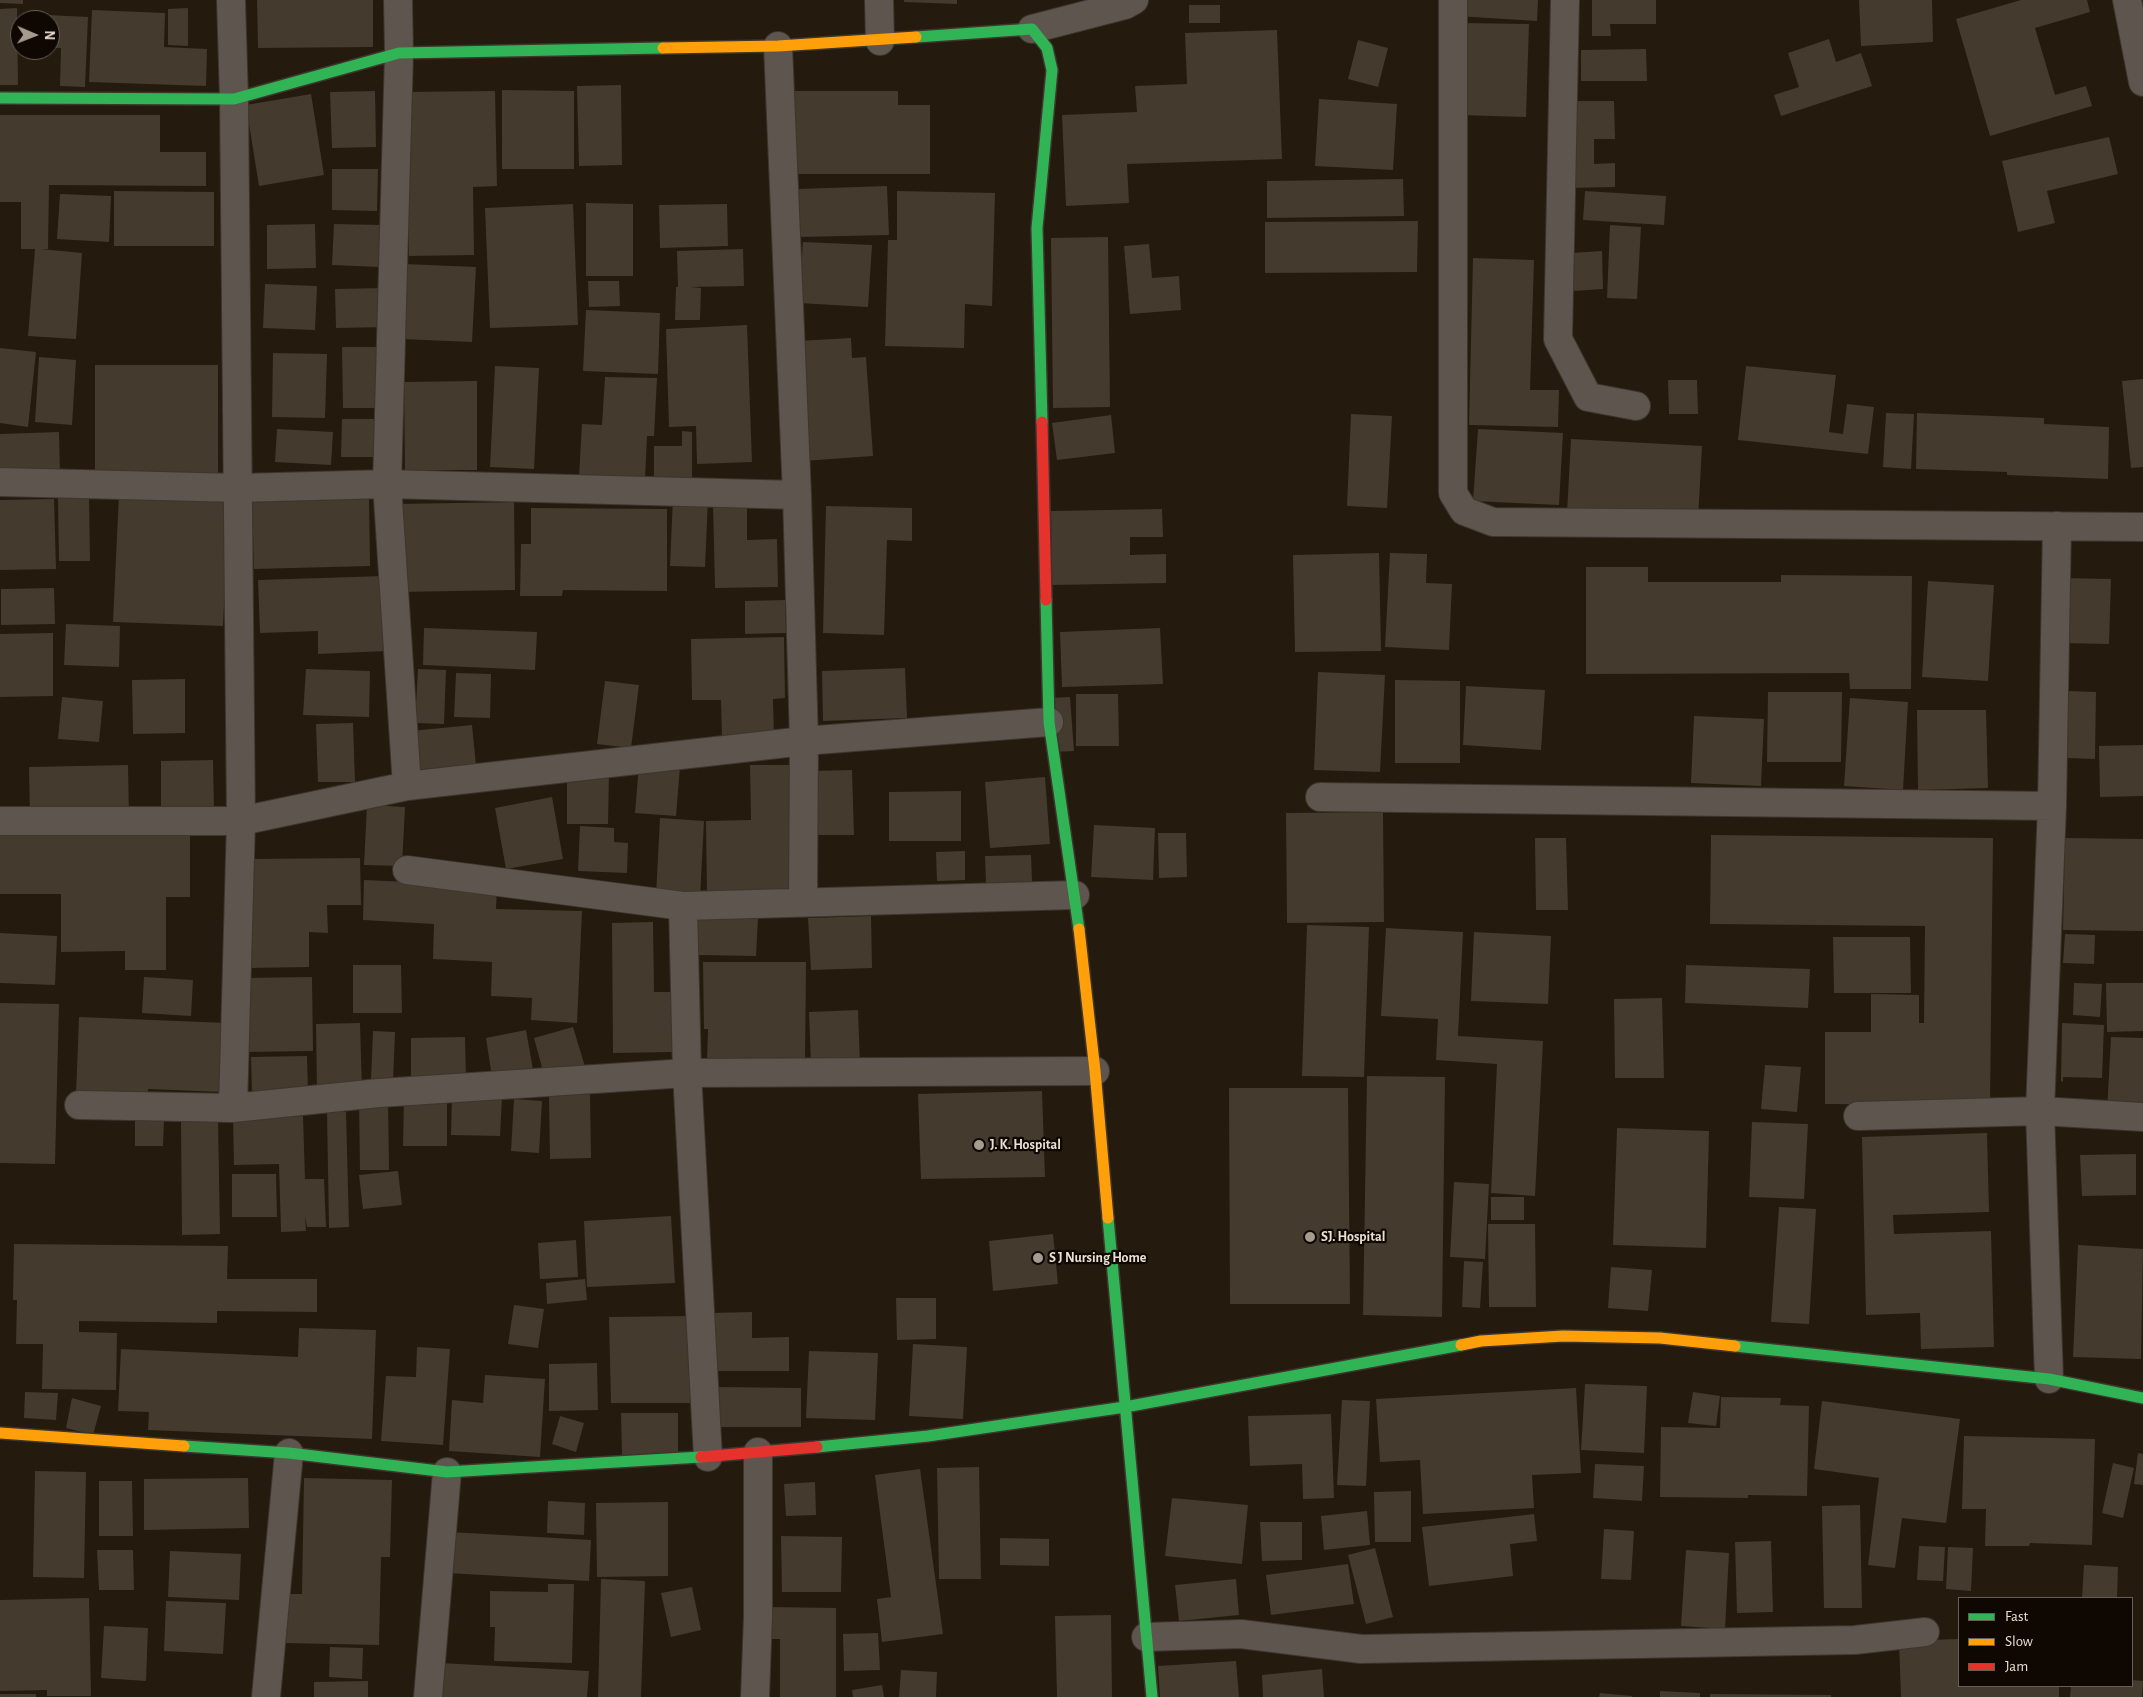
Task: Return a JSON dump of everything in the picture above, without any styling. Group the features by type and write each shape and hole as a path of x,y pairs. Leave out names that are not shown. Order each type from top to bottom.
{"street":[{"path":"231,0 239,488 241,821 233,1108"},
{"path":"398,0 399,53 386,484 407,786"},
{"path":"879,0 880,41"},
{"path":"0,98 234,99 399,53 778,46 880,41 1032,29 1125,5 1134,0"},
{"path":"1453,0 1453,493 1464,511 1493,522 2143,527"},
{"path":"1565,0 1558,339 1588,397 1636,406"},
{"path":"2127,0 2143,82"},
{"path":"1032,29 1047,48 1052,70 1037,228 1049,722 1075,895 1095,1071 1152,1697"},
{"path":"778,46 798,495 804,741 803,902"},
{"path":"0,482 239,488 386,484 798,495"},
{"path":"2049,1379 2040,1111 2052,806 2058,526"},
{"path":"0,821 241,821 407,786 804,741 1049,722"},
{"path":"1320,797 2052,806"},
{"path":"407,870 684,906 1075,895"},
{"path":"684,906 687,1073 708,1457"},
{"path":"79,1106 233,1108 379,1093 687,1073 1095,1071"},
{"path":"1858,1116 2040,1111 2143,1117"},
{"path":"0,1433 289,1453 447,1472 708,1457 928,1436 1125,1407 1481,1341 1562,1336 1660,1338 2049,1379 2143,1398"},
{"path":"755,1697 758,1616 758,1452"},
{"path":"266,1697 289,1453"},
{"path":"428,1697 447,1472"},
{"path":"1146,1637 1242,1634 1361,1649 1855,1640 1924,1632"}],"building":[{"path":"0,0 23,0 23,4 0,3"},
{"path":"257,0 373,0 373,47 258,48"},
{"path":"904,0 957,0 957,4 904,2"},
{"path":"1457,0 1538,0 1537,21 1456,16"},
{"path":"1592,0 1656,0 1656,24 1610,24 1611,36 1592,36"},
{"path":"1859,0 1932,0 1933,42 1861,46"},
{"path":"2021,0 2087,0 2090,12 2035,28 2055,95 2086,86 2092,106 1990,136 1956,19"},
{"path":"1189,5 1220,5 1220,23 1189,23"},
{"path":"17,8 17,10 10,10 10,60 18,60 18,85 0,85 0,9"},
{"path":"188,8 188,46 168,45 168,9"},
{"path":"92,10 165,13 164,47 207,49 206,86 89,82"},
{"path":"60,16 88,17 85,87 60,86"},
{"path":"1462,23 1529,24 1526,117 1459,115"},
{"path":"1277,30 1282,159 1127,164 1129,203 1066,206 1062,115 1137,112 1135,86 1187,84 1185,33"},
{"path":"1829,39 1836,62 1861,53 1872,86 1781,116 1774,95 1799,87 1788,53"},
{"path":"1358,40 1388,48 1378,87 1348,79"},
{"path":"1646,49 1647,81 1581,81 1581,50"},
{"path":"621,85 622,165 579,166 577,86"},
{"path":"502,90 574,91 574,169 502,169"},
{"path":"375,91 376,147 332,148 330,92"},
{"path":"495,91 497,186 473,187 474,255 409,256 409,206 404,206 402,92"},
{"path":"788,91 898,91 898,105 930,105 930,174 788,174"},
{"path":"311,94 324,175 259,186 246,105"},
{"path":"1319,99 1397,104 1393,170 1315,166"},
{"path":"1566,101 1614,101 1615,139 1594,139 1594,164 1615,163 1615,187 1568,188"},
{"path":"0,115 160,115 160,152 206,152 206,186 49,185 48,249 41,249 82,253 76,339 28,336 35,249 21,249 21,202 0,202"},
{"path":"2109,137 2118,174 2047,191 2055,223 2018,232 2002,161"},
{"path":"332,169 378,169 377,211 332,210"},
{"path":"1403,179 1404,216 1267,218 1267,181"},
{"path":"887,186 889,235 798,237 797,189"},
{"path":"114,191 214,192 214,246 114,246"},
{"path":"897,191 995,193 992,306 965,304 964,348 885,346 888,240 897,240"},
{"path":"1585,191 1666,196 1664,225 1583,220"},
{"path":"60,194 111,196 109,242 57,239"},
{"path":"586,203 633,204 633,276 586,276"},
{"path":"573,204 578,325 490,328 485,208"},
{"path":"727,204 728,246 660,248 659,205"},
{"path":"1418,221 1417,272 1265,273 1265,222"},
{"path":"315,224 316,268 267,269 267,225"},
{"path":"334,224 381,225 379,267 332,265"},
{"path":"1610,225 1641,227 1637,299 1607,298"},
{"path":"1108,237 1110,407 1053,408 1051,238"},
{"path":"803,242 872,245 868,307 799,303"},
{"path":"1149,244 1152,278 1179,276 1181,310 1130,314 1124,246"},
{"path":"743,249 744,286 691,287 701,288 700,320 675,320 676,287 678,287 677,251"},
{"path":"1602,251 1603,289 1573,291 1571,253"},
{"path":"1473,258 1534,260 1530,390 1559,390 1558,427 1469,425"},
{"path":"404,264 476,267 472,342 401,339"},
{"path":"588,281 619,281 620,306 589,307"},
{"path":"265,284 317,286 315,330 263,328"},
{"path":"385,288 387,327 336,328 335,289"},
{"path":"586,310 660,313 658,374 583,371"},
{"path":"747,325 752,462 697,464 696,426 669,427 666,329"},
{"path":"851,338 852,358 866,357 873,456 803,461 798,341"},
{"path":"342,347 382,347 383,408 343,408"},
{"path":"0,348 36,352 28,427 0,423"},
{"path":"273,353 327,354 325,418 272,417"},
{"path":"39,357 76,360 72,425 35,422"},
{"path":"95,365 218,365 218,481 95,481"},
{"path":"495,366 539,368 534,469 490,467"},
{"path":"1746,366 1836,375 1829,432 1843,434 1847,404 1874,407 1868,454 1738,440"},
{"path":"605,377 657,378 654,436 647,436 645,479 579,477 582,424 602,425"},
{"path":"2143,379 2143,467 2131,468 2122,381"},
{"path":"1668,380 1697,380 1698,414 1669,414"},
{"path":"477,381 477,470 405,470 404,382"},
{"path":"1886,413 1914,414 1911,469 1883,467"},
{"path":"1917,413 2044,418 2044,424 2109,427 2108,479 2007,475 2007,472 1916,469"},
{"path":"1351,414 1392,416 1387,508 1347,506"},
{"path":"1111,415 1115,453 1057,460 1052,423"},
{"path":"342,419 377,419 377,457 341,457"},
{"path":"277,429 333,432 331,465 275,462"},
{"path":"1478,429 1563,433 1559,505 1473,501"},
{"path":"682,431 692,432 692,479 654,480 654,446 682,446"},
{"path":"59,432 60,475 0,476 0,434"},
{"path":"1571,439 1702,446 1698,520 1567,513"},
{"path":"119,494 229,499 223,626 113,622"},
{"path":"89,496 90,561 59,561 58,497"},
{"path":"673,497 708,499 705,567 670,566"},
{"path":"54,499 56,569 0,570 0,500"},
{"path":"369,499 370,566 254,569 252,502"},
{"path":"514,502 515,590 397,592 396,504"},
{"path":"713,503 747,503 747,540 777,539 778,587 715,588"},
{"path":"826,506 912,508 912,541 887,540 884,635 823,633"},
{"path":"531,508 667,509 667,591 563,590 562,596 520,596 521,544 531,544"},
{"path":"1162,509 1163,537 1130,537 1130,555 1166,554 1166,583 1052,585 1051,511"},
{"path":"1379,553 1381,651 1295,652 1293,555"},
{"path":"1390,553 1427,554 1426,583 1452,584 1449,650 1385,647"},
{"path":"1586,567 1648,567 1648,582 1781,582 1781,575 1912,576 1911,689 1850,689 1849,673 1586,674"},
{"path":"384,576 386,651 318,654 318,631 260,633 258,580"},
{"path":"2063,578 2111,579 2109,644 2061,643"},
{"path":"1928,581 1994,585 1988,681 1922,677"},
{"path":"54,588 55,624 1,625 1,589"},
{"path":"785,600 786,633 745,634 745,601"},
{"path":"66,624 120,626 119,667 64,665"},
{"path":"424,628 537,632 535,670 423,665"},
{"path":"1160,628 1163,684 1062,687 1060,632"},
{"path":"53,633 53,696 0,697 0,634"},
{"path":"784,637 785,698 773,699 774,738 722,739 721,700 692,700 691,639"},
{"path":"905,668 907,718 823,721 822,671"},
{"path":"306,669 370,671 369,717 303,715"},
{"path":"418,669 446,670 444,724 415,723"},
{"path":"1318,672 1385,675 1380,772 1314,770"},
{"path":"456,673 491,674 490,718 454,717"},
{"path":"185,679 185,733 133,734 132,680"},
{"path":"1395,680 1460,681 1460,763 1395,763"},
{"path":"605,681 639,685 631,748 597,744"},
{"path":"1466,686 1545,690 1541,750 1463,745"},
{"path":"2068,691 2096,692 2095,759 2066,758"},
{"path":"1768,692 1842,692 1841,762 1767,762"},
{"path":"1076,694 1118,694 1119,746 1076,746"},
{"path":"62,697 103,701 99,742 58,739"},
{"path":"1070,697 1074,751 1054,752 1050,698"},
{"path":"1850,698 1908,702 1903,790 1844,786"},
{"path":"1917,710 1986,710 1988,788 1918,790"},
{"path":"1694,716 1764,719 1761,786 1691,783"},
{"path":"353,723 355,782 318,782 316,724"},
{"path":"472,725 476,765 414,770 411,731"},
{"path":"2143,745 2143,796 2100,797 2099,746"},
{"path":"213,760 214,811 161,812 161,761"},
{"path":"639,764 680,767 676,816 635,813"},
{"path":"128,765 129,817 30,818 29,767"},
{"path":"750,765 791,765 794,895 707,897 706,821 751,820"},
{"path":"852,770 854,835 815,835 813,771"},
{"path":"567,773 609,773 608,824 567,824"},
{"path":"1045,777 1050,844 990,848 985,782"},
{"path":"961,791 961,841 889,841 889,792"},
{"path":"552,797 563,859 506,869 495,808"},
{"path":"367,805 405,807 402,866 364,865"},
{"path":"1383,812 1384,922 1287,923 1286,813"},
{"path":"660,818 704,821 700,898 656,896"},
{"path":"1094,825 1155,828 1153,880 1091,877"},
{"path":"580,826 614,828 614,842 628,843 627,873 578,871"},
{"path":"0,832 190,833 190,897 166,897 166,970 125,970 125,951 61,952 61,894 0,894"},
{"path":"1158,833 1186,833 1187,877 1159,878"},
{"path":"1711,835 1993,838 1990,1105 1825,1104 1825,1032 1871,1032 1871,994 1919,995 1919,1023 1924,1023 1925,926 1710,924"},
{"path":"1535,838 1566,838 1568,910 1536,910"},
{"path":"2065,838 2143,839 2143,931 2063,930"},
{"path":"965,851 965,880 937,881 936,852"},
{"path":"1031,855 1032,882 986,883 985,856"},
{"path":"360,858 361,905 327,905 328,933 309,932 309,967 250,968 249,859"},
{"path":"364,880 497,886 496,909 582,911 577,1023 531,1020 532,998 491,996 492,962 433,959 434,924 363,920"},
{"path":"698,916 758,918 756,956 697,955"},
{"path":"871,916 872,968 811,970 808,918"},
{"path":"653,922 654,992 672,992 672,1052 613,1053 612,923"},
{"path":"1307,925 1369,927 1364,1077 1302,1076"},
{"path":"1386,928 1463,932 1458,1036 1543,1041 1535,1196 1491,1193 1497,1064 1436,1060 1438,1019 1381,1016"},
{"path":"1474,932 1551,936 1548,1004 1471,1001"},
{"path":"0,933 57,936 55,985 0,983"},
{"path":"2065,934 2095,935 2094,964 2063,963"},
{"path":"1833,937 1910,937 1911,993 1834,993"},
{"path":"703,962 806,962 805,1064 707,1063 708,1029 704,1029"},
{"path":"353,965 401,965 402,1013 353,1013"},
{"path":"1686,965 1810,969 1808,1008 1685,1003"},
{"path":"144,977 193,980 191,1016 142,1013"},
{"path":"312,977 313,1051 245,1052 244,978"},
{"path":"2074,983 2102,984 2100,1017 2073,1015"},
{"path":"2106,983 2143,983 2143,1031 2107,1032"},
{"path":"1662,998 1664,1078 1615,1078 1614,999"},
{"path":"0,1003 59,1004 55,1164 0,1163"},
{"path":"858,1010 860,1065 811,1066 809,1012"},
{"path":"79,1017 227,1023 224,1092 148,1089 148,1097 76,1095"},
{"path":"360,1023 362,1090 317,1091 316,1024"},
{"path":"2062,1023 2104,1025 2102,1078 2063,1077 2063,1082 2061,1081"},
{"path":"573,1027 586,1070 546,1082 534,1038"},
{"path":"526,1030 533,1070 492,1077 486,1038"},
{"path":"373,1031 395,1032 393,1081 371,1080"},
{"path":"465,1037 466,1079 411,1079 411,1038"},
{"path":"2111,1037 2143,1038 2143,1114 2107,1112"},
{"path":"307,1056 308,1093 252,1094 251,1057"},
{"path":"1765,1065 1801,1067 1797,1112 1761,1109"},
{"path":"1367,1076 1445,1077 1442,1317 1363,1315"},
{"path":"1229,1088 1348,1088 1350,1304 1230,1304"},
{"path":"1042,1091 1045,1177 921,1179 918,1094"},
{"path":"590,1094 591,1158 550,1159 549,1095"},
{"path":"452,1095 502,1097 500,1136 451,1135"},
{"path":"359,1098 388,1098 389,1170 360,1170"},
{"path":"404,1099 447,1099 447,1146 403,1146"},
{"path":"514,1099 542,1101 539,1153 511,1151"},
{"path":"327,1112 346,1112 349,1227 329,1228"},
{"path":"303,1116 305,1179 324,1179 326,1227 307,1227 305,1216 306,1231 281,1232 279,1164 234,1165 233,1118"},
{"path":"218,1119 220,1234 182,1235 181,1120"},
{"path":"164,1120 163,1146 135,1146 135,1121"},
{"path":"1752,1122 1808,1124 1804,1199 1749,1197"},
{"path":"1617,1128 1709,1131 1706,1248 1613,1245"},
{"path":"1987,1133 1989,1212 1893,1215 1894,1234 1991,1231 1994,1347 1921,1349 1920,1313 1866,1315 1862,1137"},
{"path":"2136,1154 2136,1195 2082,1196 2080,1155"},
{"path":"398,1171 402,1205 363,1209 359,1175"},
{"path":"232,1174 276,1174 277,1217 232,1217"},
{"path":"1454,1182 1489,1184 1485,1259 1450,1257"},
{"path":"1491,1197 1524,1197 1524,1220 1491,1220"},
{"path":"1779,1207 1816,1209 1809,1324 1771,1322"},
{"path":"671,1216 675,1283 587,1287 584,1221"},
{"path":"1488,1224 1535,1224 1536,1307 1489,1307"},
{"path":"1053,1234 1058,1284 993,1291 989,1241"},
{"path":"576,1240 578,1277 540,1279 538,1243"},
{"path":"14,1244 228,1246 227,1279 317,1279 317,1312 217,1311 217,1323 79,1321 79,1332 117,1333 116,1390 42,1389 43,1344 16,1344 17,1300 13,1300"},
{"path":"2078,1245 2143,1249 2141,1359 2073,1357"},
{"path":"1464,1261 1483,1262 1480,1308 1462,1307"},
{"path":"1611,1267 1652,1270 1648,1311 1608,1308"},
{"path":"585,1279 587,1300 547,1304 546,1283"},
{"path":"896,1298 936,1298 936,1339 897,1340"},
{"path":"514,1305 544,1309 538,1348 508,1344"},
{"path":"752,1312 752,1338 789,1337 789,1371 710,1371 709,1313"},
{"path":"690,1316 691,1403 611,1403 609,1317"},
{"path":"299,1328 376,1330 372,1439 148,1430 149,1412 118,1411 121,1349 298,1357"},
{"path":"913,1344 967,1347 963,1419 909,1416"},
{"path":"417,1347 450,1349 443,1445 381,1441 386,1376 416,1377"},
{"path":"809,1351 878,1353 875,1420 806,1418"},
{"path":"597,1363 598,1410 549,1411 549,1364"},
{"path":"485,1375 545,1379 540,1457 449,1451 452,1400 483,1403"},
{"path":"1585,1384 1647,1386 1644,1453 1581,1450"},
{"path":"717,1387 801,1388 801,1427 716,1427"},
{"path":"1576,1388 1581,1473 1532,1475 1534,1508 1423,1514 1420,1460 1380,1462 1376,1399"},
{"path":"25,1392 58,1393 56,1420 24,1418"},
{"path":"1693,1392 1720,1396 1716,1426 1688,1423"},
{"path":"1721,1397 1781,1398 1780,1405 1809,1406 1807,1496 1748,1495 1748,1498 1660,1497 1661,1427 1720,1428"},
{"path":"72,1398 101,1406 93,1435 66,1428"},
{"path":"1342,1400 1370,1401 1366,1486 1337,1485"},
{"path":"1822,1401 1960,1419 1946,1523 1902,1518 1895,1568 1868,1565 1879,1478 1814,1469"},
{"path":"621,1413 678,1413 678,1456 622,1456"},
{"path":"1331,1414 1334,1498 1303,1499 1302,1464 1250,1466 1248,1416"},
{"path":"560,1416 584,1423 576,1452 552,1444"},
{"path":"1964,1436 2095,1439 2092,1545 2030,1543 2029,1546 1985,1546 1986,1509 1962,1509"},
{"path":"2138,1453 2143,1454 2143,1485 2134,1484"},
{"path":"2113,1463 2134,1468 2123,1518 2102,1513"},
{"path":"1595,1464 1644,1466 1642,1501 1593,1498"},
{"path":"979,1467 981,1579 939,1579 937,1468"},
{"path":"920,1469 943,1634 882,1642 877,1599 891,1597 875,1475"},
{"path":"35,1471 86,1472 84,1578 33,1577"},
{"path":"248,1478 249,1528 144,1530 144,1479"},
{"path":"304,1478 392,1480 390,1557 381,1557 379,1645 284,1643 285,1594 302,1594"},
{"path":"99,1481 132,1481 133,1536 99,1536"},
{"path":"815,1482 816,1515 786,1516 784,1484"},
{"path":"1411,1491 1411,1542 1375,1542 1374,1492"},
{"path":"1172,1498 1248,1505 1242,1564 1165,1556"},
{"path":"548,1501 585,1503 584,1535 547,1533"},
{"path":"668,1502 668,1576 597,1577 596,1503"},
{"path":"1860,1505 1862,1608 1824,1608 1822,1506"},
{"path":"1367,1511 1370,1545 1324,1550 1321,1516"},
{"path":"1534,1514 1537,1541 1510,1544 1513,1576 1429,1586 1422,1527"},
{"path":"1260,1522 1302,1522 1302,1560 1262,1561"},
{"path":"1604,1529 1634,1531 1631,1580 1601,1579"},
{"path":"450,1532 591,1540 589,1581 447,1573"},
{"path":"781,1536 842,1537 841,1592 782,1592"},
{"path":"1000,1538 1049,1539 1049,1566 1000,1565"},
{"path":"1771,1541 1773,1612 1737,1613 1735,1542"},
{"path":"1919,1546 1945,1547 1943,1581 1917,1580"},
{"path":"1948,1547 1973,1548 1971,1591 1946,1589"},
{"path":"1375,1548 1393,1617 1366,1624 1348,1555"},
{"path":"97,1550 133,1550 134,1590 99,1590"},
{"path":"1686,1550 1729,1553 1725,1629 1681,1626"},
{"path":"170,1551 241,1554 239,1600 168,1597"},
{"path":"1348,1564 1354,1604 1271,1615 1266,1575"},
{"path":"2084,1565 2118,1567 2117,1597 2082,1597"},
{"path":"601,1579 645,1581 641,1697 598,1697"},
{"path":"1236,1579 1239,1615 1179,1621 1175,1585"},
{"path":"548,1584 574,1584 572,1663 494,1661 495,1627 490,1627 490,1591 548,1592"},
{"path":"692,1587 701,1630 671,1637 661,1593"},
{"path":"89,1598 91,1696 47,1696 47,1690 0,1691 0,1600"},
{"path":"166,1601 226,1603 223,1654 164,1651"},
{"path":"768,1607 836,1608 836,1697 780,1697 780,1639 768,1639"},
{"path":"1111,1615 1112,1697 1057,1697 1055,1616"},
{"path":"104,1626 148,1628 146,1681 101,1678"},
{"path":"878,1633 880,1670 844,1671 843,1634"},
{"path":"1958,1639 1958,1687 2059,1687 2059,1697 1901,1697 1899,1641"},
{"path":"330,1647 363,1648 362,1679 329,1677"},
{"path":"1236,1661 1239,1697 1160,1697 1158,1666"},
{"path":"441,1663 589,1671 587,1697 439,1697"},
{"path":"1322,1669 1324,1697 1263,1697 1262,1675"},
{"path":"901,1670 937,1672 936,1697 899,1697"},
{"path":"2133,1680 2143,1681 2142,1697 2070,1697 2071,1687 2133,1687"},
{"path":"368,1681 368,1697 314,1697 314,1682"},
{"path":"882,1685 884,1697 853,1697 852,1690"},
{"path":"1660,1691 1700,1693 1700,1697 1660,1697"},
{"path":"1600,1693 1632,1696 1632,1697 1599,1697"},
{"path":"0,1694 36,1694 36,1697 0,1697"},
{"path":"1710,1694 1831,1695 1831,1697 1710,1697"}],"traffic: fast":[{"path":"916,37 1032,29 1047,48 1052,70 1037,228 1042,422"},
{"path":"0,98 234,99 399,53 663,48"},
{"path":"1046,600 1049,722 1079,929"},
{"path":"1108,1218 1152,1697"},
{"path":"817,1447 928,1436 1125,1407 1461,1345"},
{"path":"1735,1346 2049,1379 2143,1398"},
{"path":"184,1446 289,1453 447,1472 701,1457"}],"traffic: slow":[{"path":"663,48 778,46 916,37"},
{"path":"1079,929 1095,1071 1108,1218"},
{"path":"1461,1345 1481,1341 1563,1336 1660,1338 1735,1346"},
{"path":"0,1433 184,1446"}],"traffic: jam":[{"path":"1042,422 1046,600"},
{"path":"701,1457 817,1447"}],"place":[{"name":"J. K. Hospital","path":"979,1145"},
{"name":"SJ. Hospital","path":"1310,1237"},
{"name":"S J Nursing Home","path":"1038,1258"}]}
